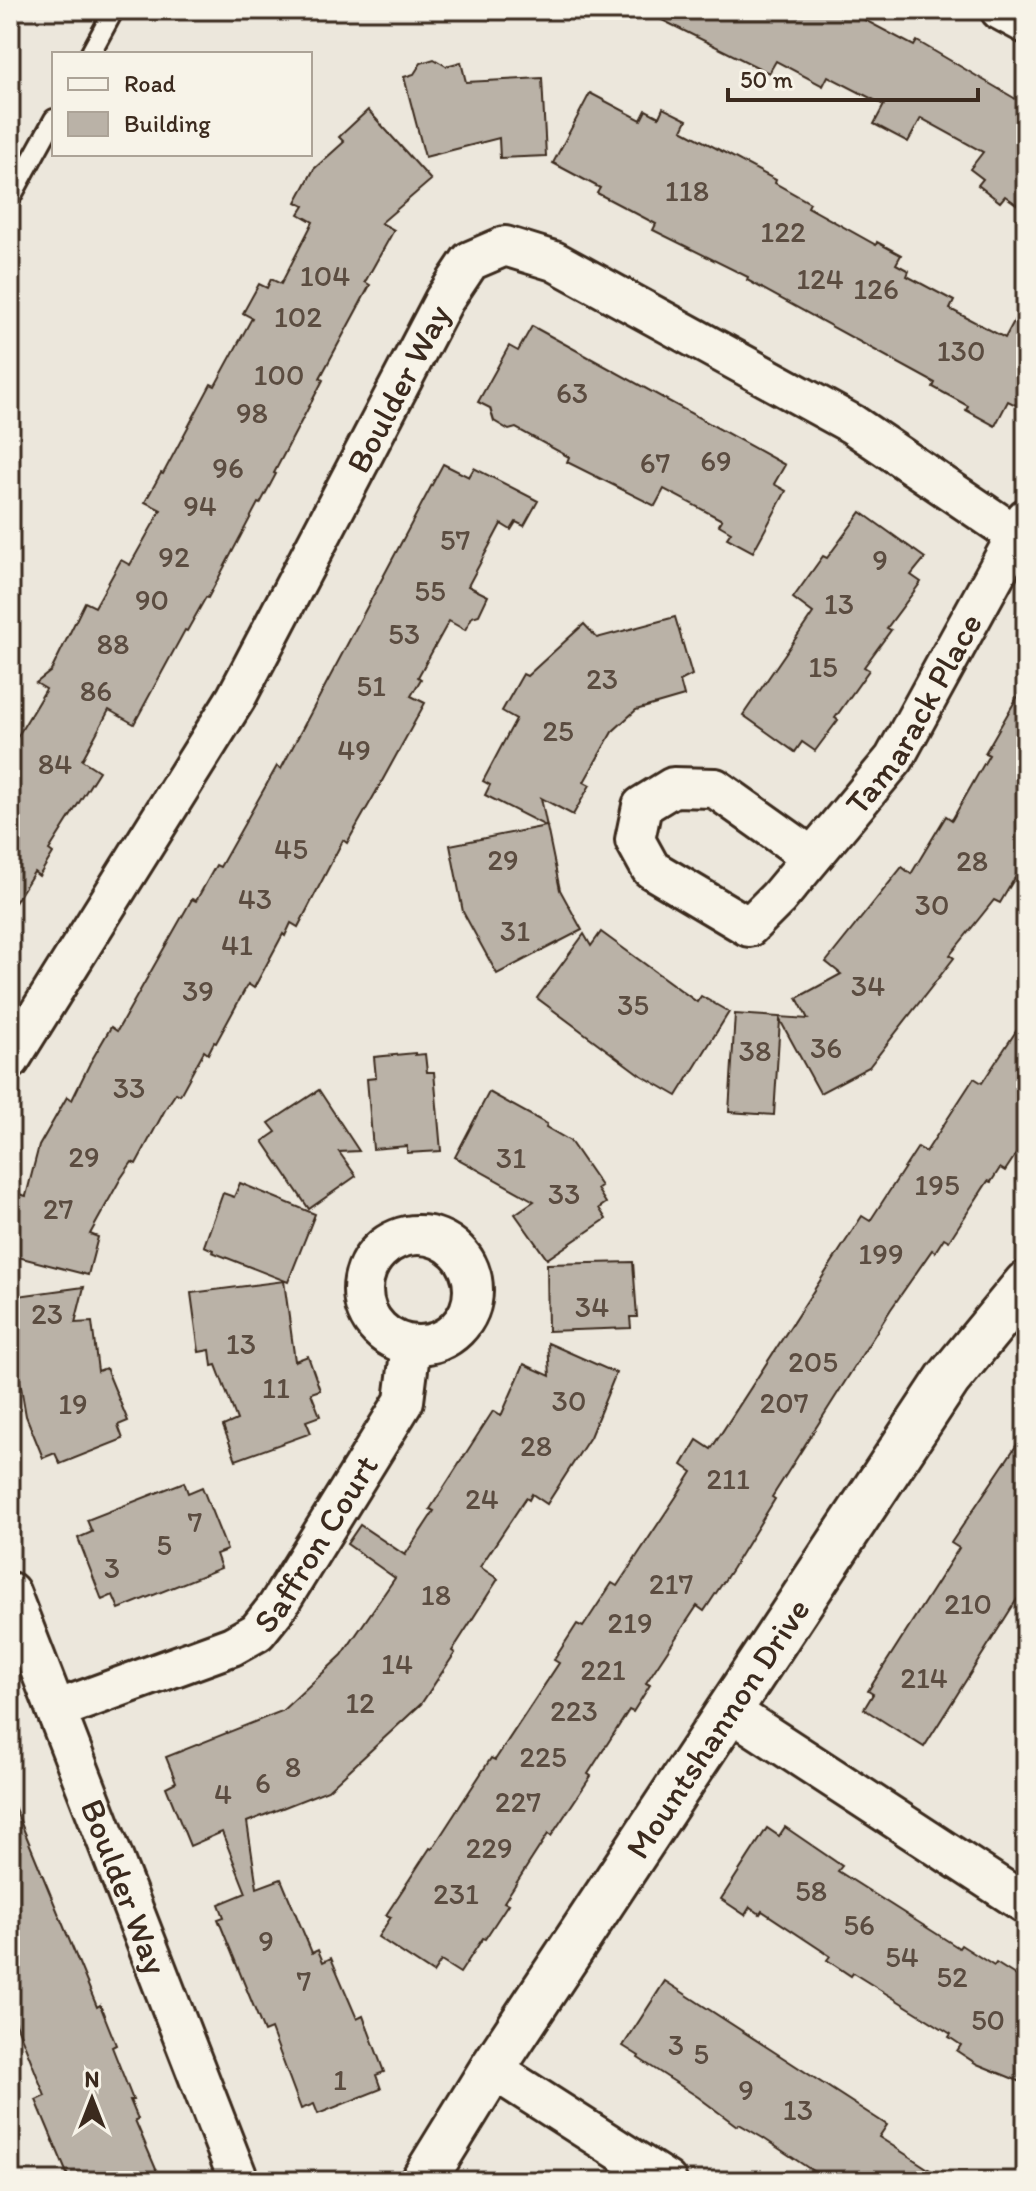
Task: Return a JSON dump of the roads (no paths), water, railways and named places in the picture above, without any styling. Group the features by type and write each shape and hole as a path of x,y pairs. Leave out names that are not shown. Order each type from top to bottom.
{"street":[{"path":"1000,10 1026,24"},
{"name":"Boulder Way","path":"10,1060 236,698 444,300 470,261 505,246 554,261 852,424 1021,527"},
{"name":"Tamarack Place","path":"812,857 894,759 1021,527"},
{"name":"Mountshannon Drive","path":"423,2181 492,2069 948,1379 1026,1284"},
{"name":"Saffron Court","path":"56,1710 232,1646 257,1632 277,1607 404,1401 411,1345"},
{"name":"Boulder Way","path":"10,1592 239,2181"},
{"path":"730,1711 1026,1904"},
{"path":"492,2069 667,2181"}],"lane":[{"path":"91,52 114,10"},
{"path":"10,199 52,123"}]}
